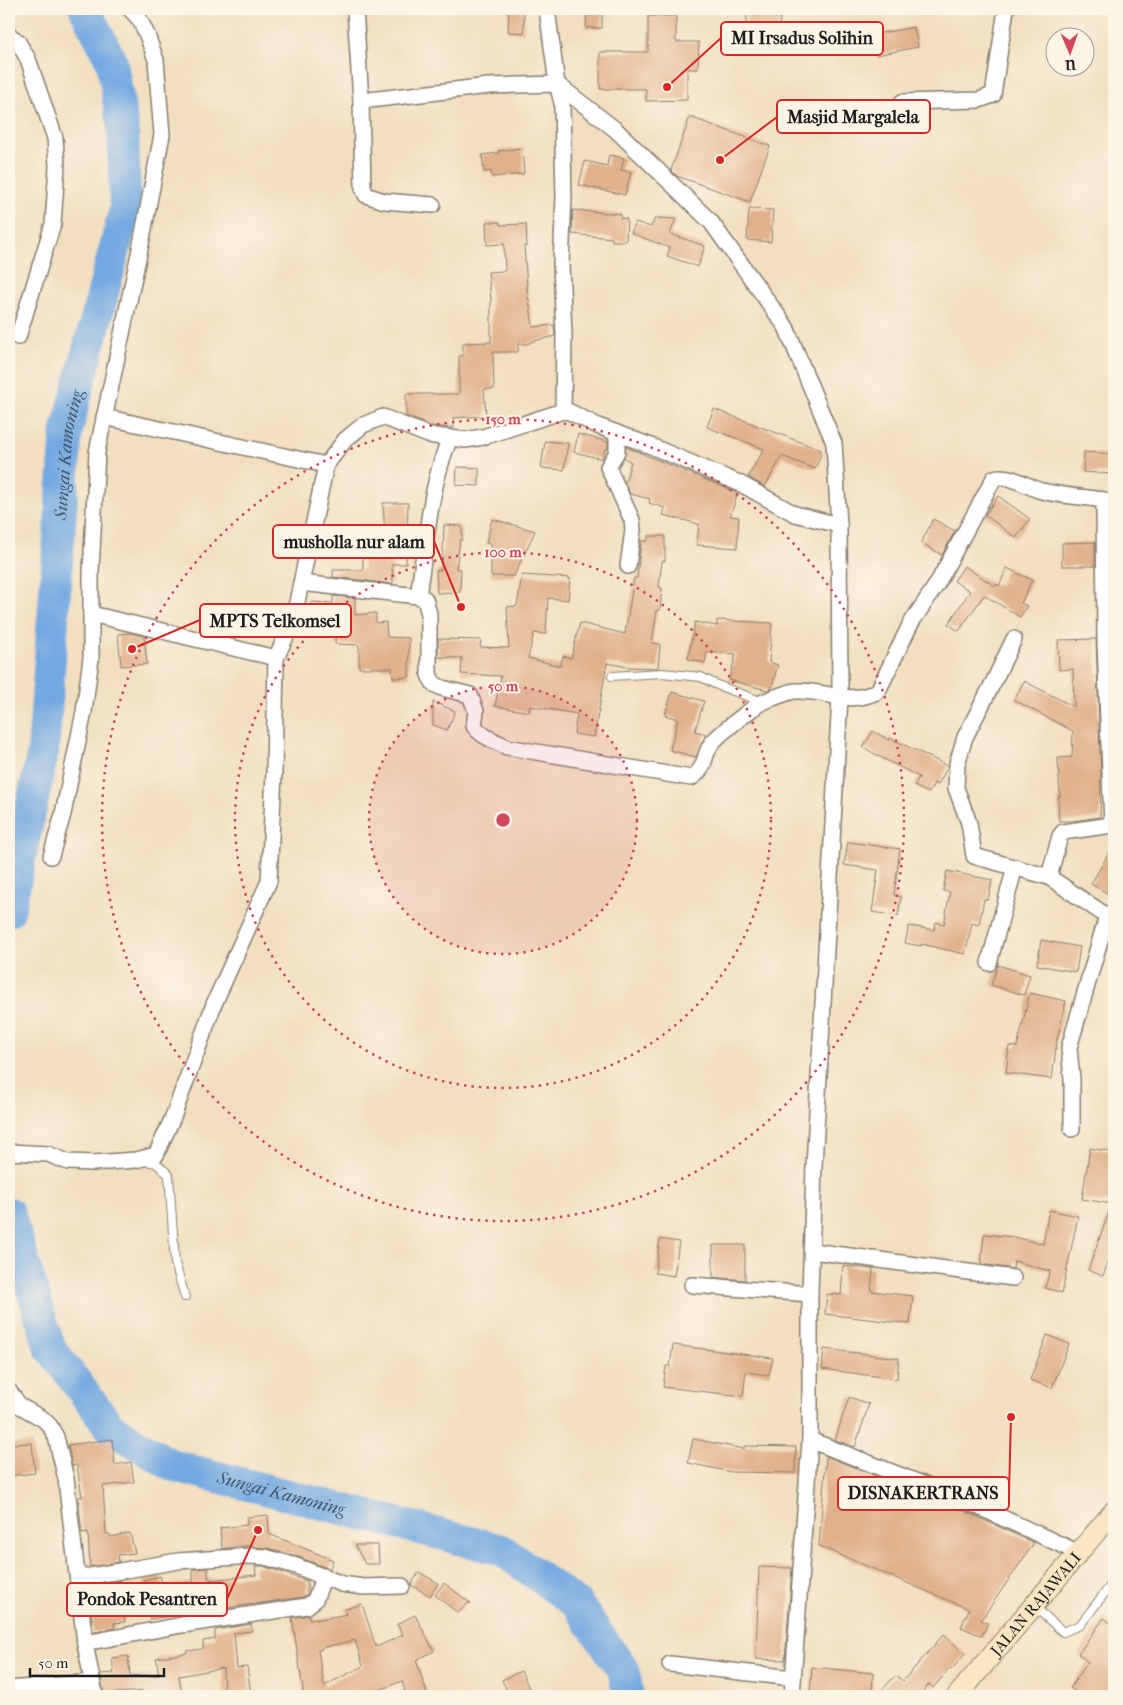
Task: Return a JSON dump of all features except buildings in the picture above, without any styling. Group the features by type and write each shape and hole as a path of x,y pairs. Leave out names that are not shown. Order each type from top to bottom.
{"street":[{"path":"51,856 84,712 91,658 91,572 98,452 162,135 156,60 140,20 130,9"},
{"path":"355,9 361,101 363,188 366,195 384,201 433,205"},
{"path":"547,9 557,84 562,103 564,198 561,264 564,334 562,411"},
{"path":"902,102 979,100 993,95 1006,9"},
{"path":"9,36 18,42 28,59 55,138 57,166 53,224 18,337"},
{"path":"361,101 489,86 557,84 616,130 712,222 786,327 834,443 838,525 840,697 814,1166 810,1294 810,1440 792,1696"},
{"path":"9,1152 48,1154 68,1162 93,1163 136,1160 156,1155 173,1117 214,1004 269,881 274,773 276,658 294,621 326,465 345,440 363,424 383,417 428,435 465,440 483,437 562,411 570,412 741,484 795,514 838,525"},
{"path":"104,417 326,465"},
{"path":"617,433 617,452 608,468 632,520 633,530 628,566"},
{"path":"418,596 442,456 450,438"},
{"path":"301,583 418,596 425,599 429,614 429,675 434,684 442,688 470,695 476,711 474,726 482,734 507,747 691,778 700,772 712,743 762,702 793,691 857,698 869,696 878,691 911,623 937,584 994,478 999,476 1009,478 1042,491 1109,499 1105,642 1113,825 1063,832 1060,836 1050,877"},
{"path":"91,614 276,658"},
{"path":"1014,639 965,737 956,764 956,778 959,798 969,823 974,856 1050,877 1111,918 1069,1048 1072,1078 1072,1129"},
{"path":"989,963 1015,867"},
{"path":"812,1251 1013,1278"},
{"path":"692,1285 810,1294"},
{"path":"9,1391 20,1406 50,1426 56,1437 66,1479 85,1643 93,1689 9,1688"},
{"path":"810,1440 968,1502 1079,1553"},
{"name":"JALAN RAJAWALI","path":"957,1696 1114,1511"},
{"path":"78,1578 178,1561 252,1556 280,1562 324,1576 342,1584 363,1587 402,1586"},
{"path":"85,1643 182,1625 307,1606 315,1600 324,1576"},
{"path":"670,1664 793,1678"}],"lane":[{"path":"612,676 662,673 701,677 762,702"},
{"path":"136,1160 156,1163 169,1175 176,1263 185,1297"},
{"path":"1034,1606 1063,1632 1080,1625 1114,1581"}],"waterway":[{"name":"Sungai Kamoning","path":"9,911 43,752 67,430 125,209 123,129 112,62 85,9"},
{"name":"Sungai Kamoning","path":"9,1213 50,1348 110,1427 171,1465 502,1550 577,1604 624,1671 628,1696"}],"place":[{"name":"MI Irsadus Solihin","path":"667,87"},
{"name":"Masjid Margalela","path":"720,160"},
{"name":"musholla nur alam","path":"461,607"},
{"name":"MPTS Telkomsel","path":"132,649"},
{"name":"DISNAKERTRANS","path":"1011,1417"},
{"name":"Pondok Pesantren","path":"258,1530"}]}
